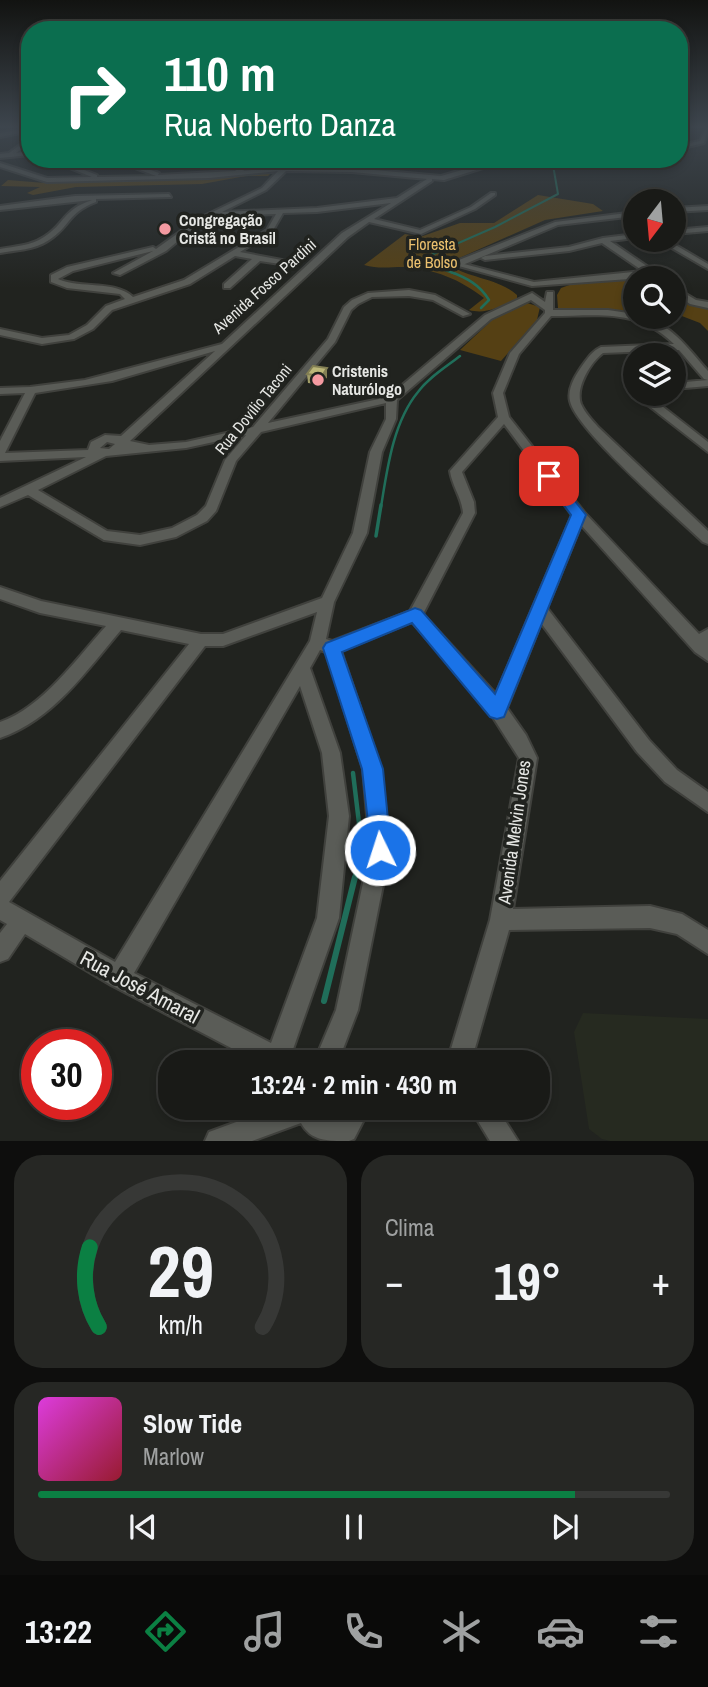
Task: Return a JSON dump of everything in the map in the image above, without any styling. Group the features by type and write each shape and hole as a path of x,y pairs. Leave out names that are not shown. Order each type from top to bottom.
{"street":[{"path":"117,273 168,244 195,223 264,189 272,181"},
{"name":"Avenida Fosco Pardini","path":"101,451 129,432 307,267 368,220 426,181"},
{"path":"368,220 421,232 461,214 493,194"},
{"path":"0,208 75,198 169,196"},
{"path":"0,251 42,241 50,236 67,213 110,197"},
{"path":"217,214 280,213 400,200"},
{"path":"0,214 22,206"},
{"path":"686,209 707,208"},
{"path":"0,331 42,341 71,337 90,327 109,308 187,282 270,231 280,213"},
{"path":"550,292 534,284 500,278 458,264 557,223 623,215"},
{"path":"686,231 708,229"},
{"path":"696,230 708,238"},
{"path":"462,262 505,254 569,249 623,238"},
{"path":"603,240 641,266"},
{"path":"128,301 129,298 122,292 67,286 54,280 54,277 70,269 168,244"},
{"path":"682,252 708,267"},
{"path":"232,253 284,263"},
{"path":"228,286 258,258"},
{"path":"500,278 549,311 641,318 662,327 676,343"},
{"path":"525,295 522,287 534,284 623,278"},
{"path":"31,391 0,454 61,454 186,445 391,399 431,363 468,336 474,328 525,295 550,292 565,282"},
{"path":"550,292 549,311 515,353 498,393 504,417 579,515 706,645"},
{"name":"Rua Dovílio Taconi","path":"31,491 104,535 140,540 164,537 189,526 207,513 217,500 231,460 325,348 347,309 355,302 382,294 409,293 435,298 466,314"},
{"path":"686,297 693,302 708,305"},
{"path":"0,391 31,391 96,383 224,345"},
{"path":"623,349 601,350 596,354 576,386 574,401 590,426 708,539"},
{"path":"686,353 708,377"},
{"path":"686,385 708,383"},
{"path":"331,1050 346,1010 380,850 372,769 324,645 327,602 360,533 376,452 391,419 391,399"},
{"path":"656,406 706,443"},
{"path":"119,977 302,668 324,645 415,615 469,513 470,504 456,478 456,471 504,417"},
{"path":"0,503 31,491 116,440 146,447"},
{"path":"497,711 579,515"},
{"path":"0,593 40,607 201,640 223,640 327,602"},
{"path":"541,611 643,746 671,776 708,803"},
{"name":"Avenida Melvin Jones","path":"415,615 497,711 523,746 528,758 501,920 463,1050"},
{"path":"0,729 12,729 31,717 118,623"},
{"path":"0,897 201,640"},
{"path":"283,1050 328,918 337,848 338,816 331,753 302,668"},
{"name":"Rua José Amaral","path":"0,908 119,977 258,1050"},
{"path":"501,920 650,917 682,925 708,943"},
{"path":"0,951 21,922"},
{"path":"218,1141 275,1120"},
{"path":"312,1120 321,1131 337,1134 345,1126"},
{"path":"490,1120 505,1141"}],"shaded area":[{"path":"583,1013 708,1019 708,1141 610,1141 602,1139 589,1129 574,1032"}],"green space":[{"path":"7,181 217,181 202,184 76,187 33,195 27,193 40,187 1,186"},
{"name":"Floresta de Bolso","path":"538,195 593,204 603,211 545,220 448,263 462,272 500,285 517,295 517,299 500,307 488,311 469,310 484,298 456,280 436,273 415,268 364,265 405,234 420,237 460,223 494,223"},
{"path":"623,279 623,313 558,308 557,295 561,288 572,284"},
{"path":"686,301 708,307 708,331 700,323 686,318"},
{"path":"527,303 540,307 537,320 501,361 460,350 492,320"}],"building":[{"path":"313,366 327,368 322,376 307,374"}],"waterway":[{"path":"454,273 427,264 422,259 495,227 558,194 556,181"},
{"path":"454,273 482,290 489,300 481,308"},
{"path":"381,507 392,447 409,404 427,382 460,356"},
{"path":"376,536 381,505"},
{"path":"353,773 359,823 355,879"},
{"path":"324,1001 355,877"}],"place":[{"name":"Congregação Cristã no Brasil","path":"165,229"},
{"name":"Cristenis Naturólogo","path":"318,380"}],"route":[{"path":"380,850 372,769 332,648 415,615 497,711 579,515 549,476"}]}
